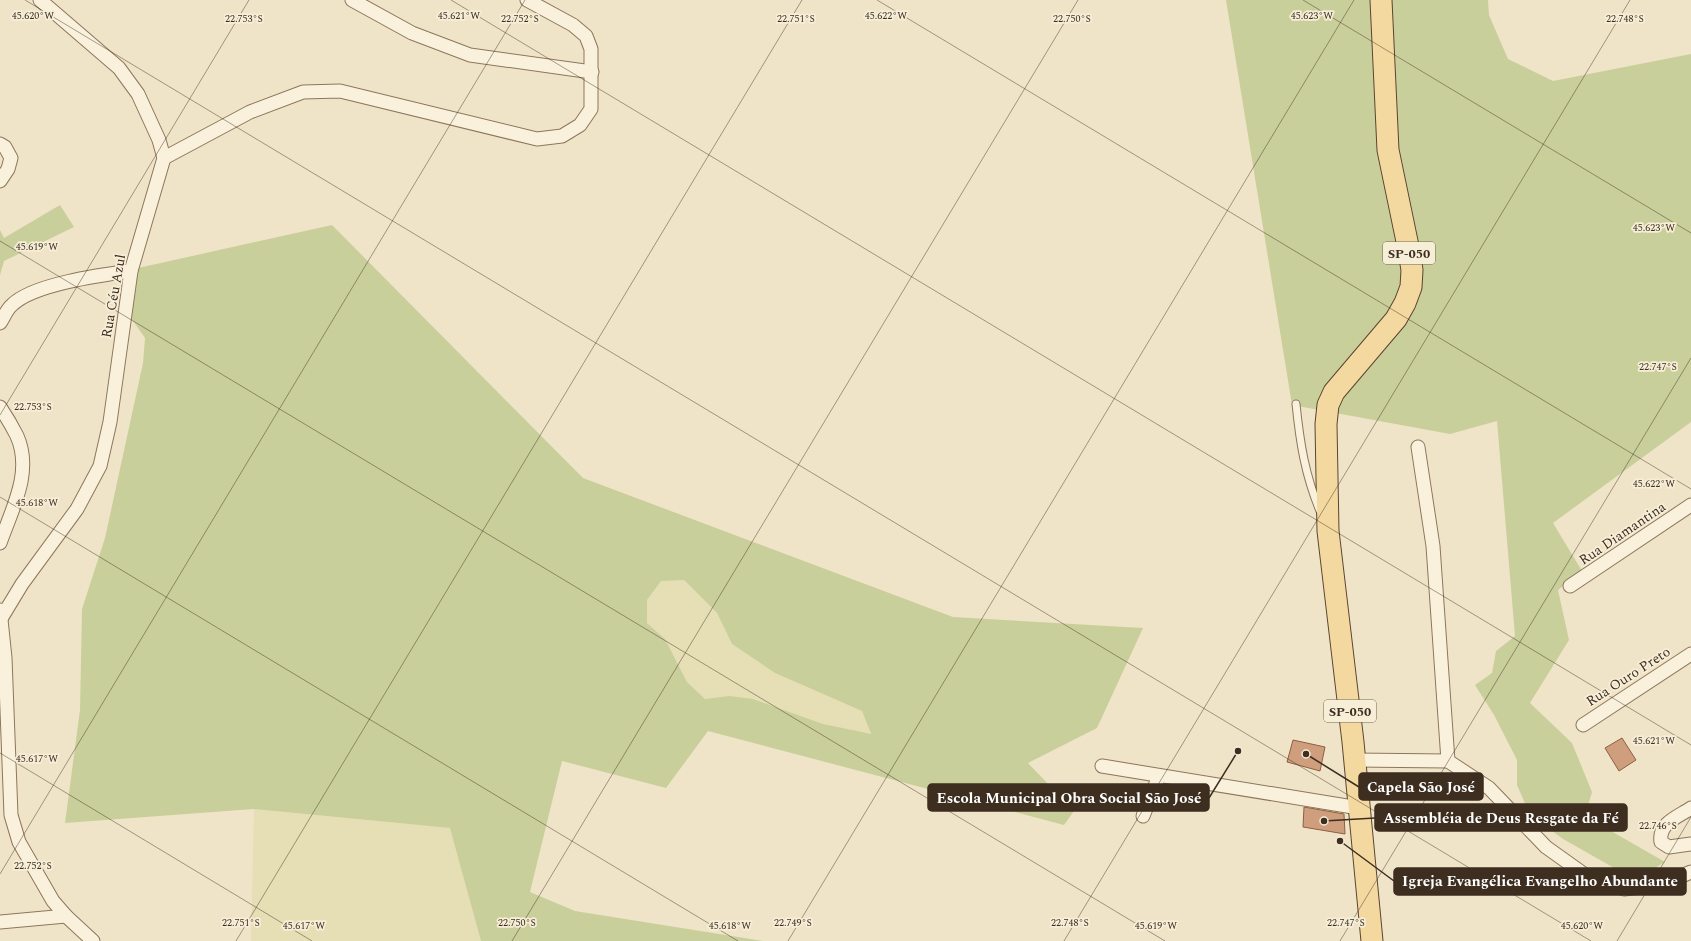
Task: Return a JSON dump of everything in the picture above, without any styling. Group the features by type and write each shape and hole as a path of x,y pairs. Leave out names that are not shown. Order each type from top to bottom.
{"main road":[{"name":"SP-050","path":"1372,941 1353,742 1328,531 1326,424 1328,405 1334,392 1396,319 1405,303 1410,287 1412,270 1409,251 1388,150 1381,0"}],"street":[{"path":"40,0 119,68 138,94 159,140 164,158 250,112 303,92 340,91 537,139 562,136 580,125 591,109 591,49 586,36 574,25 527,0"},
{"path":"352,0 412,33 470,55 592,72"},
{"path":"0,144 5,147 11,158 8,169 0,181"},
{"name":"Rua Céu Azul","path":"1,614 78,509 100,466 110,422 131,271 164,158"},
{"path":"0,323 12,305 31,292 98,275 131,271"},
{"path":"0,406 17,437 23,460 21,487 0,543"},
{"path":"1418,447 1433,546 1448,761"},
{"name":"Rua Diamantina","path":"1570,586 1691,505"},
{"path":"1,614 11,815 19,842 54,901 66,916 90,938"},
{"name":"Rua Ouro Preto","path":"1583,725 1691,654"},
{"path":"1354,760 1448,761 1489,788 1546,847 1588,877 1624,889 1662,884 1691,872"},
{"path":"1102,766 1359,808"},
{"path":"1143,816 1159,776"},
{"path":"1691,808 1664,825 1660,834 1661,842 1669,847 1691,844"},
{"path":"0,922 66,916"}],"lane":[{"path":"1296,404 1299,436 1309,485 1328,531"}],"shaded area":[{"path":"661,580 684,580 717,613 732,644 775,673 862,711 871,735 823,724 729,696 705,699 687,682 665,639 647,623 647,600"},
{"path":"254,809 451,828 481,941 251,941"}],"green space":[{"path":"1226,0 1488,0 1489,15 1508,59 1553,81 1691,54 1691,422 1553,523 1582,571 1558,590 1569,640 1530,703 1572,743 1592,792 1585,816 1665,862 1645,874 1623,873 1563,839 1544,825 1527,808 1517,785 1517,760 1494,715 1475,685 1492,673 1496,651 1515,636 1497,421 1450,434 1292,405"},
{"path":"60,205 74,227 4,261 0,275 0,230 4,238"},
{"path":"332,225 583,478 953,617 1143,628 1097,728 1028,763 1074,811 1064,825 708,731 666,788 562,761 530,892 575,911 763,941 481,941 450,828 254,809 65,823 80,710 82,609 105,538 143,363 145,338 131,318 133,293 138,268","holes":["684,580 717,613 732,644 775,673 862,711 871,734 823,724 753,699 729,696 705,699 687,682 665,639 647,623 647,600 661,581"]}],"building":[{"path":"1622,738 1636,760 1619,771 1605,748"},
{"path":"1293,740 1325,747 1320,771 1287,762"},
{"path":"1304,807 1344,814 1345,834 1303,827"}],"place":[{"name":"Escola Municipal Obra Social São José","path":"1238,751"},
{"name":"Capela São José","path":"1306,754"},
{"name":"Assembléia de Deus Resgate da Fé","path":"1324,821"},
{"name":"Igreja Evangélica Evangelho Abundante","path":"1340,841"}]}
